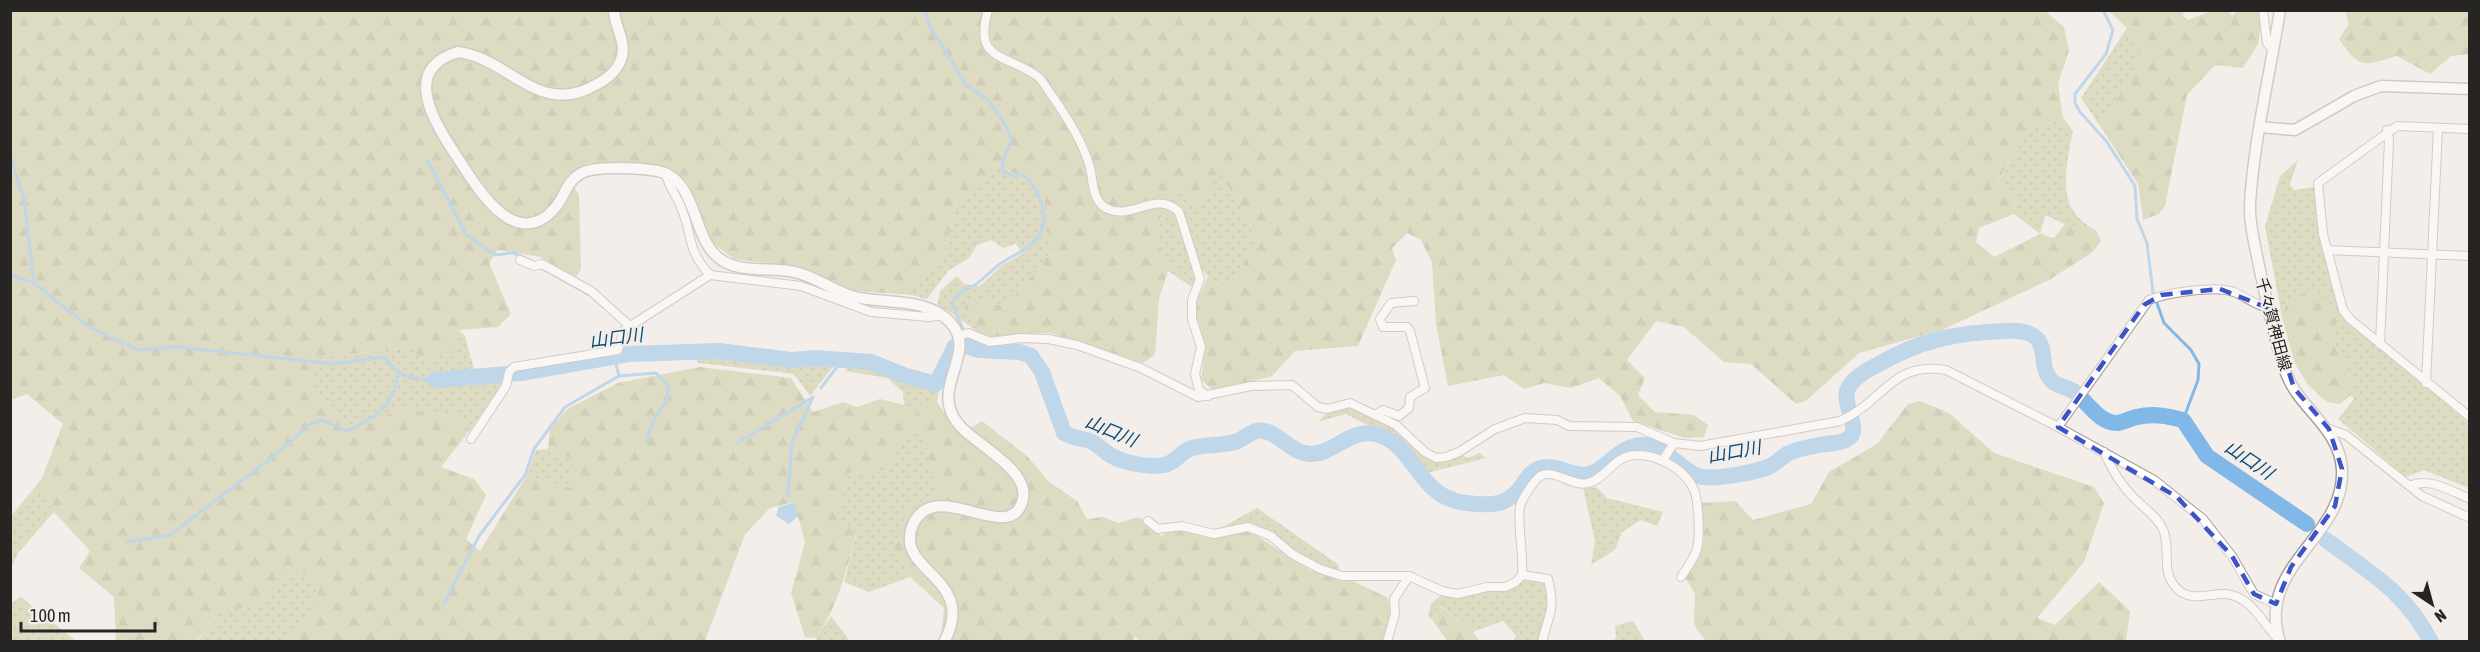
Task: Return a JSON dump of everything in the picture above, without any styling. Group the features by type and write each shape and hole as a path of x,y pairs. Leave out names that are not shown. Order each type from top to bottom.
{"street":[{"path":"614,10 623,46 622,55 616,69 607,78 587,89 563,94 547,93 526,86 483,59 458,52 439,62 431,71 424,89 429,105 477,187 500,213 520,223 534,221 558,206 568,184 578,175 590,169 653,170 666,173 685,191 712,252 723,261 735,266 792,271 854,297 914,304 942,315 963,335 990,342 1021,338 1048,339 1077,345 1141,368 1188,394 1208,396 1251,386 1292,385 1318,407 1327,409 1350,403 1396,425 1425,452 1436,458 1459,452 1495,429 1525,418 1557,420 1569,426 1637,427 1674,443 1711,445 1840,421 1856,414 1901,375 1913,369 1929,367 1959,375 2154,480 2203,519 2232,556 2254,594 2276,604"},
{"path":"988,10 983,28 984,42 992,54 1039,77 1070,123 1089,164 1096,196 1105,207 1120,212 1164,202 1171,204 1179,212 1200,279 1192,300 1192,319 1201,347 1195,374 1199,390 1208,396"},
{"path":"2263,10 2266,43 2274,52"},
{"name":"千々賀神田線","path":"2280,10 2260,128 2250,216 2268,308 2287,375 2329,429 2342,469 2335,506 2291,567 2281,585 2276,604 2276,624 2280,641"},
{"path":"2260,128 2295,130 2354,96 2381,86 2469,89"},
{"path":"2469,129 2397,126 2387,130 2320,179 2322,224 2343,310 2380,344 2469,417"},
{"path":"2426,383 2438,128"},
{"path":"2380,344 2389,140 2387,130"},
{"path":"666,173 668,185 681,207 691,249 699,263 710,275"},
{"path":"2327,250 2469,256"},
{"path":"520,260 534,266 542,264 591,291 631,327"},
{"path":"471,438 514,367 618,350 621,346 621,333 710,275 801,286 834,301 871,312 929,317 942,315"},
{"path":"2058,427 2149,300 2161,295 2220,289 2233,292 2258,306 2268,308"},
{"path":"1375,415 1383,410 1399,416 1409,408 1410,397 1425,388 1410,331 1407,327 1383,327 1380,320 1391,303 1414,302"},
{"path":"944,642 952,627 954,610 945,587 917,559 910,544 911,532 918,517 928,509 945,504 992,518 1011,515 1022,503 1024,486 1017,475 960,427 948,408 947,391 963,335"},
{"path":"2329,429 2346,435 2410,486 2438,504 2469,518"},
{"path":"1663,460 1674,443"},
{"path":"2104,452 2119,481 2157,519 2164,531 2165,564 2175,586 2193,596 2227,594 2236,597 2257,611 2264,626 2280,641"},
{"path":"1148,521 1158,529 1182,526 1214,534 1248,527 1271,536 1292,554 1320,569 1342,576 1409,576 1442,591 1457,594 1487,586 1505,587 1516,582 1522,575 1520,506 1537,478 1544,474 1553,475 1576,485 1588,483 1599,478 1618,460 1630,456 1648,455 1663,460 1684,477 1694,490 1699,530 1697,550 1681,577"},
{"path":"2410,486 2419,482 2431,483 2469,499"},
{"path":"1522,575 1548,579 1553,599 1552,613 1542,642"},
{"path":"1387,642 1395,614 1394,599 1409,576"}],"highlighted area":[{"path":"2220,289 2268,308 2294,388 2329,429 2342,469 2335,506 2291,567 2276,604 2254,594 2232,556 2177,497 2058,427 2144,305 2161,295"}],"green space":[{"path":"10,11 2045,11 2064,27 2069,51 2058,84 2063,118 2027,131 1998,181 2015,199 2014,214 1979,228 1976,242 1994,257 2040,234 2054,238 2065,224 2096,230 2101,241 2093,252 2049,280 1942,330 1859,353 1806,401 1796,404 1751,364 1724,362 1684,327 1656,321 1627,360 1645,378 1638,395 1655,412 1694,415 1708,425 1704,437 1685,438 1633,421 1620,396 1599,378 1571,388 1544,383 1524,389 1504,375 1448,386 1436,324 1432,263 1421,240 1407,233 1392,248 1396,260 1358,346 1295,351 1272,376 1214,391 1201,380 1205,346 1194,307 1208,276 1225,289 1259,242 1222,174 1197,203 1178,187 1166,196 1156,235 1168,271 1159,299 1155,355 1143,363 1050,333 985,337 964,306 975,298 1005,307 1054,249 1045,225 1045,192 998,164 957,202 944,253 911,295 855,291 798,267 734,259 713,243 688,183 664,166 589,163 567,175 579,195 581,269 576,277 540,257 498,250 489,263 511,314 498,327 459,330 450,352 423,361 411,348 319,357 311,385 355,430 401,408 452,416 470,430 441,467 474,479 486,495 466,539 480,551 526,477 570,488 574,459 548,449 550,428 569,408 618,383 700,367 791,378 813,412 843,402 857,407 880,399 904,405 913,417 924,402 937,402 948,419 970,428 982,421 1027,456 1048,481 1077,501 1087,519 1103,517 1119,523 1139,517 1161,536 1177,528 1216,536 1250,531 1311,571 1353,581 1388,598 1391,616 1383,641 1141,642 1135,637 1132,642 936,641 941,636 944,608 910,577 894,550 904,515 939,491 920,431 903,438 888,470 848,473 836,516 856,534 836,601 816,638 805,637 791,593 805,542 794,502 770,508 745,534 705,641 290,641 319,599 315,577 287,570 256,607 220,611 196,641 116,641 114,597 79,568 90,551 54,512 41,480 63,424 27,394 11,400"},
{"path":"2109,11 2184,11 2183,16 2188,20 2211,11 2229,11 2232,16 2236,11 2264,11 2258,44 2243,68 2215,65 2187,95 2165,206 2159,214 2143,220 2138,184 2100,126 2145,54 2127,28"},
{"path":"2345,11 2469,11 2469,54 2451,56 2430,74 2397,56 2363,63 2352,56 2339,39 2349,24"},
{"path":"2127,28 2145,54 2100,126 2081,98"},
{"path":"2063,118 2073,131 2066,173 2068,200 2083,222 2096,230 2065,224 2045,215 2040,234 2014,214 2015,199 1998,182 2027,131"},
{"path":"2298,160 2290,184 2294,190 2315,187 2320,240 2342,314 2469,423 2469,488 2424,470 2406,477 2338,419 2354,399 2351,395 2350,378 2334,344 2337,316 2288,299 2282,317 2265,226 2280,176"},
{"path":"997,164 1045,192 1045,225 1054,249 1005,307 975,298 985,337 947,310 937,306 940,291 957,276 964,284 980,286 1000,267 1023,253 1016,244 1003,248 991,240 977,245 969,258 948,271 927,299 911,295 944,253 957,202"},
{"path":"1222,173 1259,242 1225,289 1201,270 1192,287 1168,271 1156,235 1166,196 1178,187"},
{"path":"2313,289 2326,298 2337,316 2334,344 2350,378 2351,395 2340,404 2327,402 2309,386 2295,364 2282,317 2288,299"},
{"path":"459,330 465,336 475,373 503,369 501,387 470,430 452,416 401,408 355,430 311,385 318,357 411,348"},
{"path":"716,356 786,366 835,364 810,396 794,374 698,363 695,357"},
{"path":"852,364 870,365 905,381 939,389 937,402 924,402 913,417 904,405 903,392 887,378 845,371"},
{"path":"1920,401 1949,413 1994,453 2094,487 2104,503 2084,562 2037,618 2055,625 2099,582 2130,611 2126,641 1706,641 1694,625 1695,594 1685,577 1704,541 1701,503 1735,501 1753,520 1811,504 1829,472 1877,444 1908,404"},
{"path":"1349,407 1396,429 1423,456 1429,459 1447,459 1462,455 1467,458 1480,453 1486,458 1427,473 1407,451 1392,439 1376,431 1366,430 1368,425 1346,414 1318,422 1328,412"},
{"path":"920,431 939,491 894,550 910,577 869,592 844,582 856,535 836,516 848,473 888,470 903,438"},
{"path":"548,449 575,459 570,488 526,477 536,450"},
{"path":"41,480 54,512 18,553 11,569 11,516"},
{"path":"1596,487 1607,498 1663,512 1657,526 1641,520 1622,532 1615,550 1591,565 1595,541 1583,488"},
{"path":"1257,508 1339,565 1339,571 1302,556 1273,533 1252,523 1219,529"},
{"path":"287,570 315,577 319,599 290,641 196,642 220,611 256,607"},
{"path":"1523,580 1545,581 1550,605 1538,641 1514,641 1516,636 1503,621 1473,632 1441,606 1432,619 1428,616 1431,604 1441,595 1456,597 1482,590 1508,591"},
{"path":"21,597 76,641 11,641 11,603"},
{"path":"1440,606 1473,632 1479,641 1447,641 1432,619"},
{"path":"831,616 850,641 817,641 816,638"},
{"path":"1633,621 1645,641 1611,642 1616,638 1615,626"}],"water":[{"path":"795,502 798,516 789,524 776,516 779,507"}],"waterway":[{"path":"924,10 930,26 966,85 988,100 1012,139 1002,162 1003,171 1013,176 1025,176 1036,191 1043,210 1042,229 1031,245 1000,264 978,283 955,298 954,308 972,347"},
{"path":"2103,10 2113,30 2106,54 2075,94 2075,103 2080,112 2107,142 2135,186 2137,219 2147,243 2153,292 2164,323 2191,350 2199,364 2198,380 2183,420"},
{"path":"10,156 24,200 34,283"},
{"path":"428,161 466,234 495,255 513,253 530,260"},
{"path":"540,267 593,297"},
{"path":"10,275 34,283 89,327 139,350 177,347 335,364 384,357 401,374 418,379 435,380"},
{"name":"山口川","path":"966,346 979,350 1020,352 1031,356 1042,372 1064,433 1093,442 1123,461 1145,465 1164,465 1192,448 1233,443 1256,431 1270,433 1296,450 1310,454 1328,450 1352,437 1369,433 1391,441 1437,492 1450,499 1466,503 1492,504 1500,503 1512,496 1538,469 1551,467 1576,474 1589,474 1625,450 1641,445 1657,448 1698,476 1734,475 1764,468 1795,451 1848,439 1853,432 1846,397 1849,387 1855,379 1893,356 1938,339 1986,332 2021,332 2032,335 2039,341 2044,366 2052,381 2076,393 2100,417 2118,423 2149,415 2183,420 2207,456 2307,524"},
{"path":"627,337 629,354"},
{"name":"山口川","path":"435,380 521,373 629,354 719,351 791,360 815,358 871,362 906,376 936,384 955,346"},
{"path":"443,605 479,536 525,475 534,449 565,407 619,376 614,356"},
{"path":"821,388 845,360"},
{"path":"619,376 656,373 668,385 667,401 654,419 646,442"},
{"path":"127,542 170,535 277,454 309,425 322,420 347,431 366,421 387,404 396,387 398,375"},
{"path":"737,443 813,397 792,442 788,496"},
{"name":"山口川","path":"2326,540 2372,573 2398,596 2410,609 2431,642"}]}
